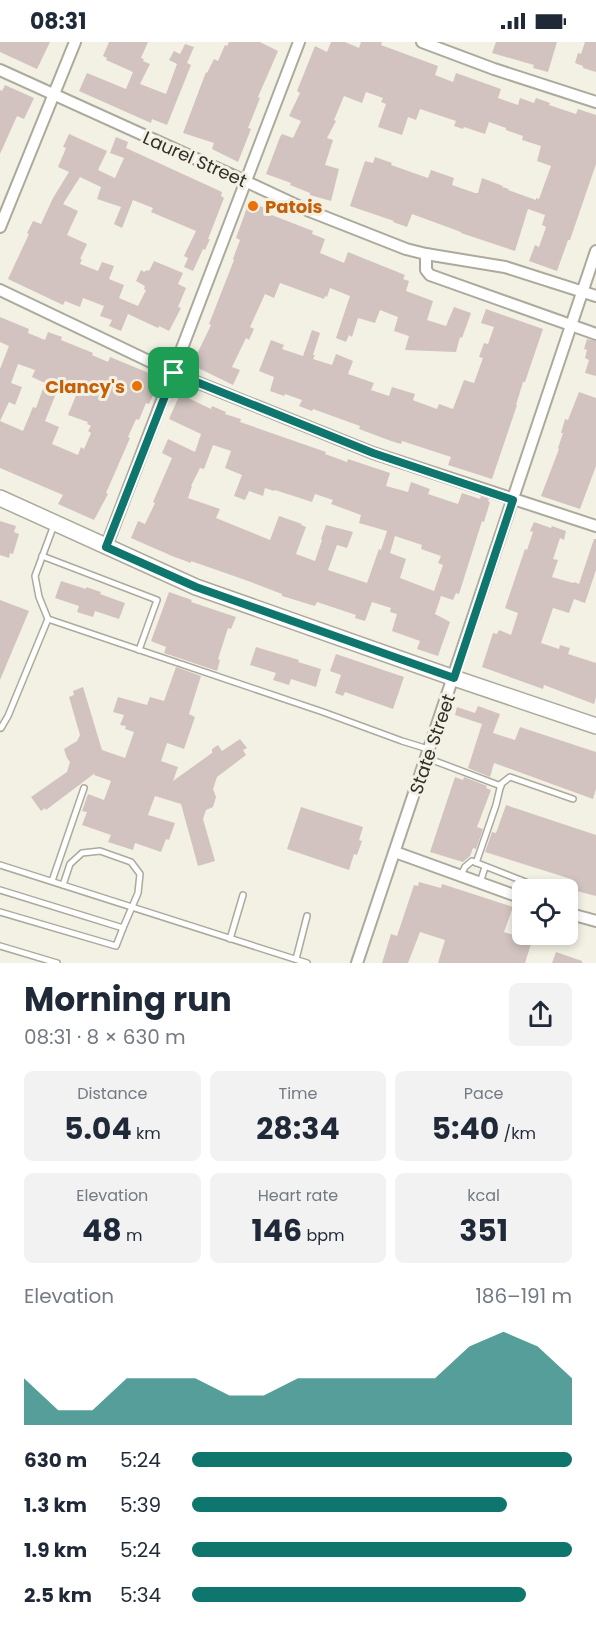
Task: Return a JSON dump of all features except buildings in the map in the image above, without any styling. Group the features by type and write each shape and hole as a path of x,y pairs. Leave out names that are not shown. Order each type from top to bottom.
{"street":[{"path":"0,227 75,42"},
{"path":"106,547 299,42"},
{"path":"422,42 596,102"},
{"name":"Laurel Street","path":"0,70 307,210 406,249 505,267 596,296"},
{"name":"State Street","path":"357,963 596,251"},
{"path":"426,254 426,270 430,275 596,334"},
{"path":"0,290 174,373 373,453 596,526"},
{"path":"0,498 196,587 596,726"},
{"path":"395,852 512,895"},
{"path":"578,916 596,921"}],"lane":[{"path":"1,728 48,619 39,597 35,576 55,523"},
{"path":"42,556 157,600 139,650"},
{"path":"48,619 402,741 501,786"},
{"path":"476,863 501,784 510,777 573,799"},
{"path":"52,881 84,788"},
{"path":"0,912 116,946 138,893 140,874 130,862 100,851 82,853 70,864 63,885"},
{"path":"460,876 472,861 517,879"},
{"path":"0,865 307,963"},
{"path":"480,883 485,867"},
{"path":"0,890 123,928"},
{"path":"230,939 243,895"},
{"path":"296,959 307,916"},
{"path":"0,946 57,963"}],"place":[{"name":"Patois","path":"253,206"},
{"name":"Clancy's","path":"137,386"}],"route":[{"path":"174,373 373,453 513,500 454,678 196,587 106,547 174,373"}]}
